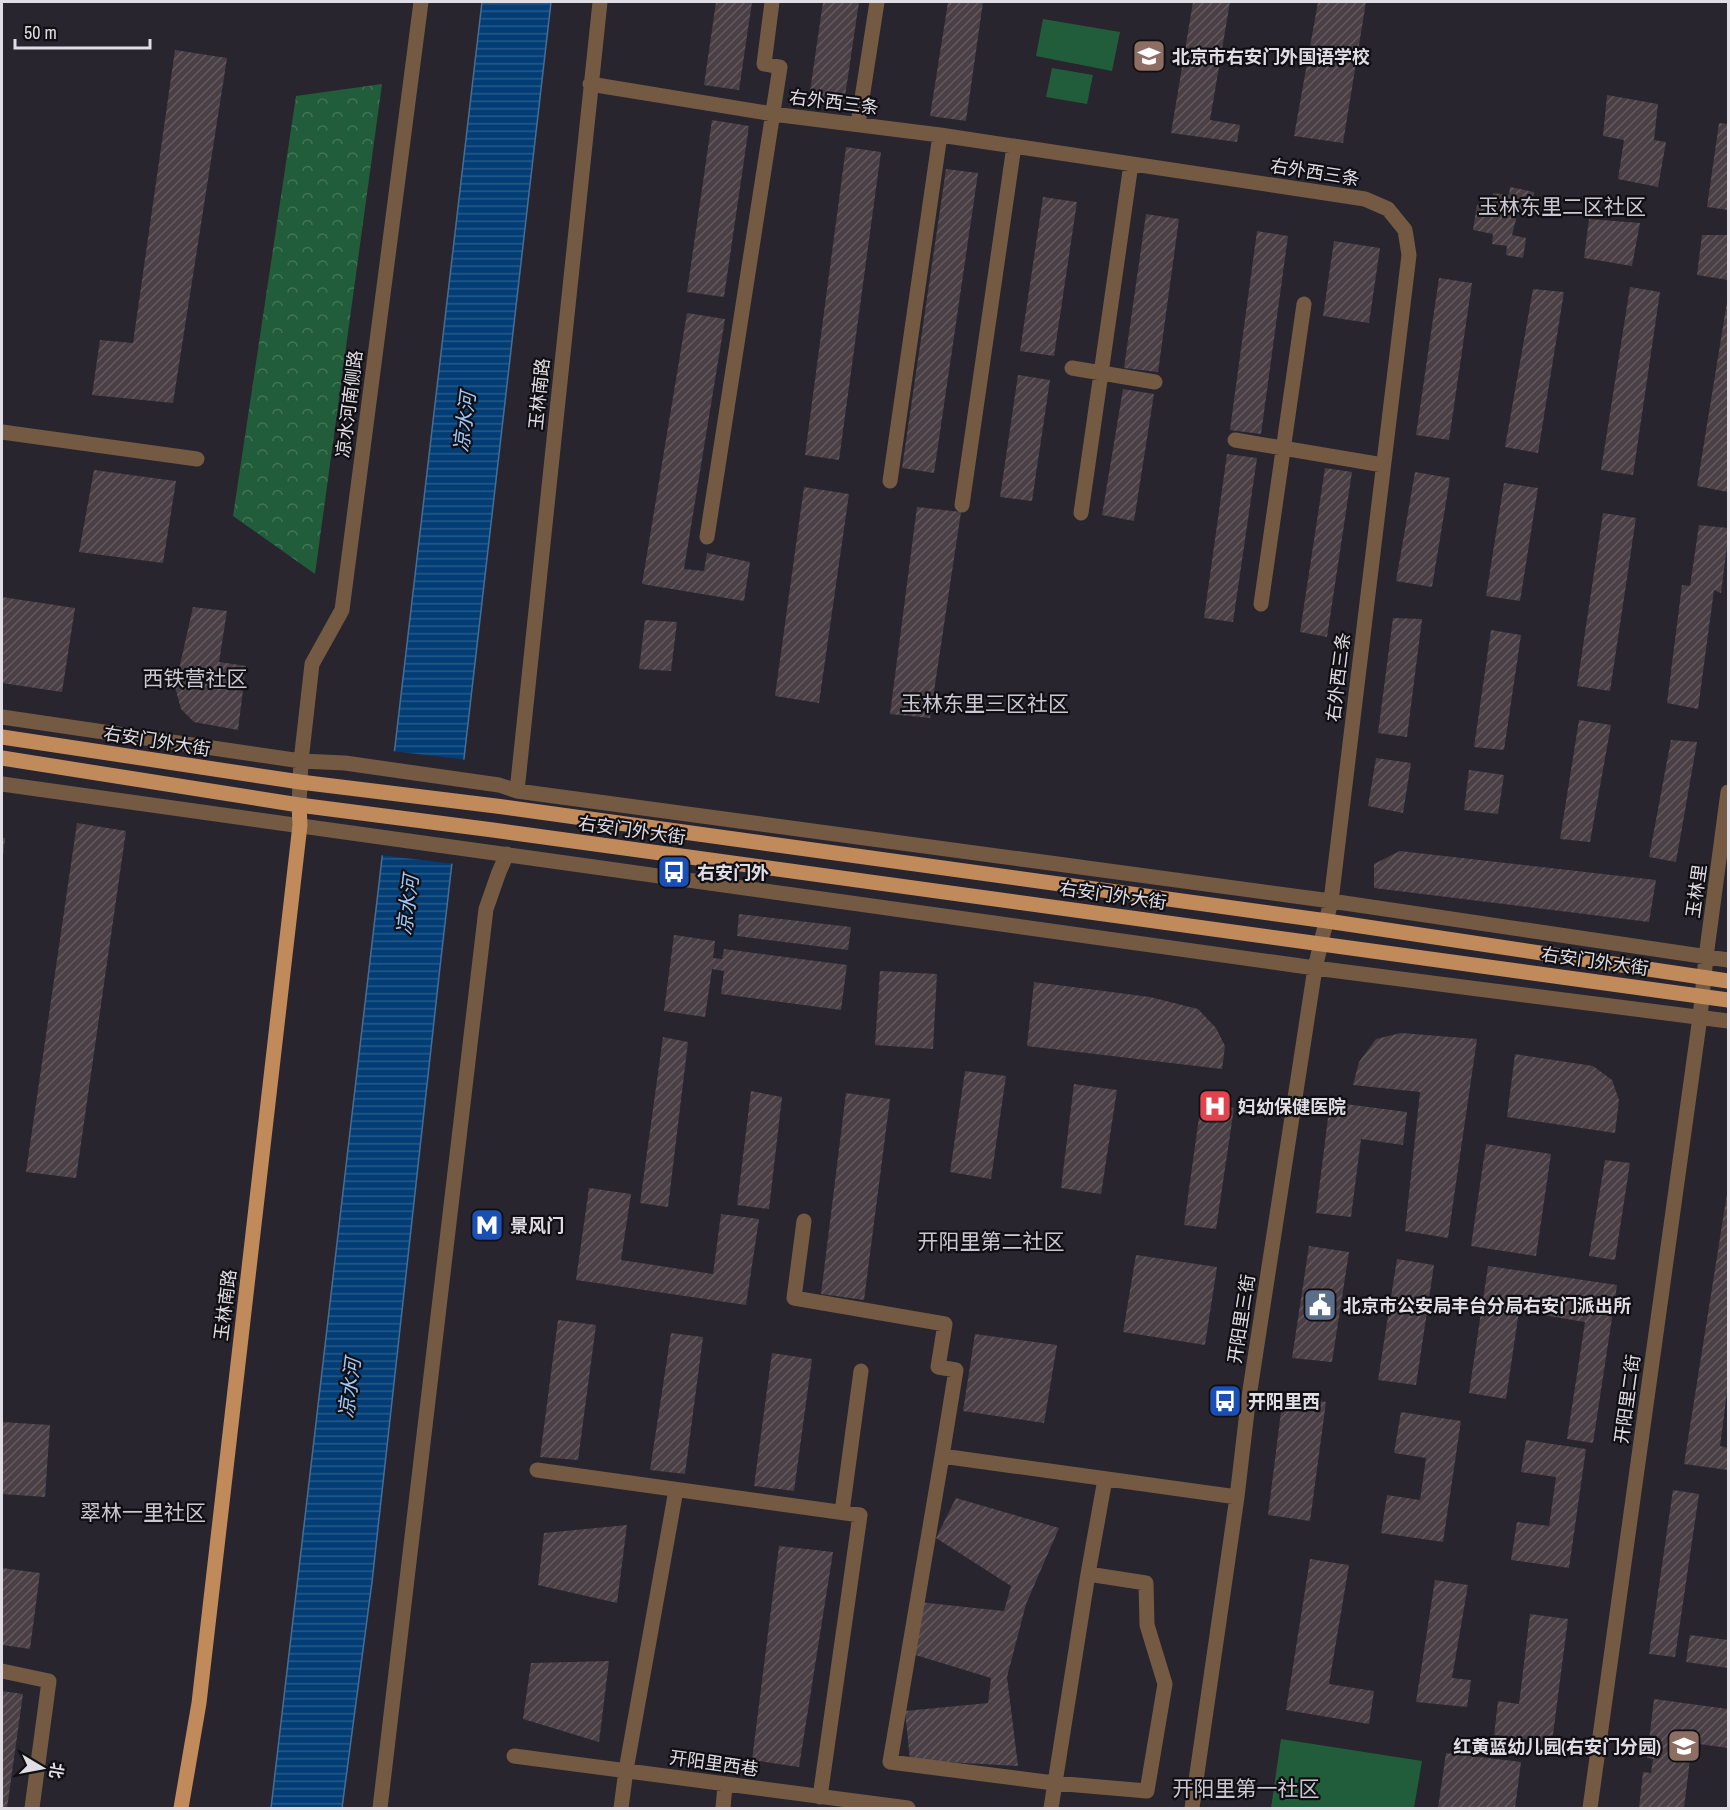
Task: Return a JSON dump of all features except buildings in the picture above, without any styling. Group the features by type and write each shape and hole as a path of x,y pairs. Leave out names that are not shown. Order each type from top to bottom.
{"main road":[{"name":"右安门外大街","path":"2,737 300,782 496,806 1327,921 1728,981"},
{"path":"2,758 298,805"},
{"name":"右安门外大街","path":"298,805 1728,1000"},
{"name":"玉林南路","path":"181,1809 199,1703 300,825 298,805"}],"street":[{"name":"凉水河南侧路","path":"298,805 312,664 342,610 421,2"},
{"name":"玉林南路","path":"517,791 600,2"},
{"path":"707,537 780,67 764,64 772,2"},
{"path":"858,124 877,2"},
{"name":"右外西三条","path":"590,84 773,114 940,135 1365,199 1388,209 1405,230 1409,255 1331,901 1322,943"},
{"path":"890,481 940,135"},
{"path":"962,505 1014,146"},
{"path":"1081,513 1131,164"},
{"path":"1261,604 1304,304"},
{"path":"1072,368 1155,382"},
{"path":"2,432 197,459"},
{"path":"1235,440 1383,465"},
{"path":"2,717 301,761 345,763 499,785 517,791 1331,901 1728,960"},
{"path":"2,784 1315,968 1728,1021"},
{"name":"玉林里","path":"1703,996 1728,792"},
{"path":"380,1809 486,909 507,854"},
{"name":"开阳里三街","path":"1192,1809 1237,1497 1248,1403 1315,968 1322,943"},
{"name":"开阳里二街","path":"1590,1809 1703,996"},
{"path":"804,1221 794,1298 945,1324 938,1367 956,1370 890,1762 1054,1784 1147,1791 1165,1684 1147,1625 1146,1583 1088,1574"},
{"path":"842,1512 861,1371"},
{"path":"942,1456 1237,1497"},
{"path":"537,1470 860,1515 820,1797"},
{"path":"1051,1809 1088,1574 1106,1479"},
{"path":"621,1809 676,1490"},
{"path":"2,1671 49,1680 32,1809"},
{"name":"开阳里西巷","path":"514,1756 820,1797 866,1806 908,1809"},
{"path":"723,1809 725,1785"}],"green space":[{"path":"1043,19 1120,32 1112,71 1036,56"},
{"path":"1052,68 1093,75 1087,104 1046,97"},
{"path":"382,84 315,574 233,516 296,96"},
{"path":"1281,1739 1422,1761 1414,1808 1271,1808"}],"water":[{"name":"凉水河","path":"482,2 551,2 372,1582 342,1808 271,1808"}],"pier":[{"path":"392,751 467,760 455,864 380,855"}],"place":[{"name":"北京市右安门外国语学校","path":"1149,56"},
{"name":"右安门外","path":"674,872"},
{"name":"妇幼保健医院","path":"1215,1106"},
{"name":"景风门","path":"487,1225"},
{"name":"北京市公安局丰台分局右安门派出所","path":"1320,1305"},
{"name":"开阳里西","path":"1225,1401"},
{"name":"红黄蓝幼儿园(右安门分园)","path":"1684,1746"}],"district":[{"name":"玉林东里二区社区","path":"1562,206"},
{"name":"西铁营社区","path":"195,678"},
{"name":"玉林东里三区社区","path":"985,703"},
{"name":"开阳里第二社区","path":"991,1241"},
{"name":"翠林一里社区","path":"143,1512"},
{"name":"开阳里第一社区","path":"1246,1788"}]}
